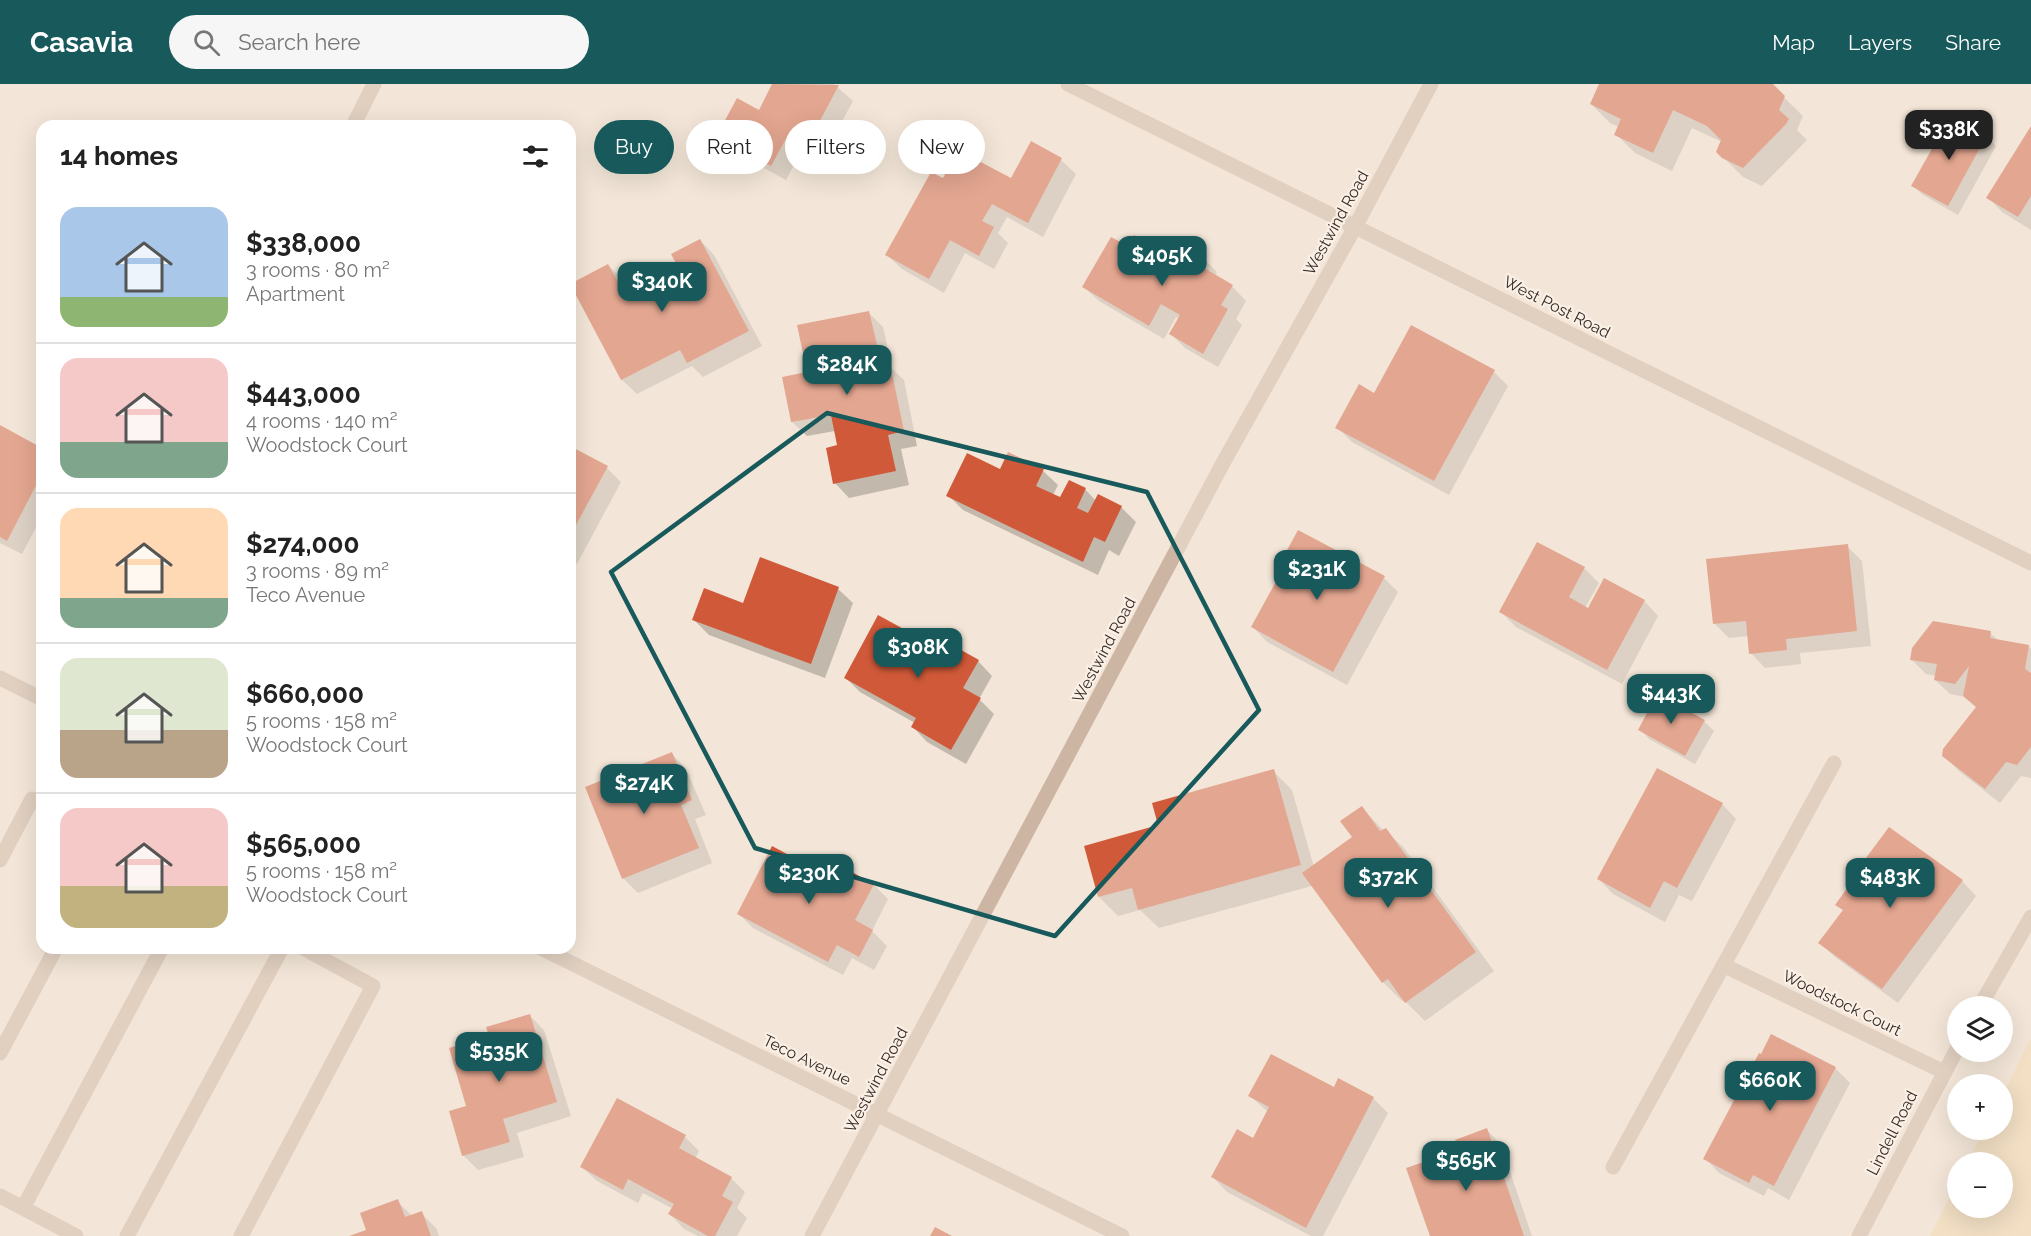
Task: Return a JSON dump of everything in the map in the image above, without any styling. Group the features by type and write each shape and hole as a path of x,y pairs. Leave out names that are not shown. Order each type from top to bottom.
{"street":[{"path":"356,120 374,84"},
{"name":"West Post Road","path":"1068,84 2031,563"},
{"name":"Westwind Road","path":"812,1236 1223,463 1431,84"},
{"path":"0,678 36,696"},
{"path":"1613,1167 1834,763"},
{"path":"0,860 32,799 36,801"},
{"path":"1986,996 2031,917"},
{"path":"0,1053 53,954"},
{"path":"23,1208 159,954"},
{"path":"127,1236 279,954"},
{"path":"241,1236 373,986 314,954"},
{"name":"Teco Avenue","path":"553,954 1122,1236"},
{"name":"Woodstock Court","path":"1725,966 1944,1072"},
{"name":"Lindell Road","path":"1859,1236 1950,1062"},
{"path":"0,1196 76,1236"}],"highlighted area":[{"path":"827,413 1147,492 1259,710 1055,936 755,848 611,572"}],"sand":[{"path":"2031,1038 2031,1236 1930,1236 1947,1202 1947,1218 2013,1218 2013,1152 1972,1152 1979,1140 2013,1140 2013,1074"}],"building":[{"path":"772,84 839,85 820,120 785,120 785,140 773,162 773,120 725,120 737,98 759,110"},
{"path":"1599,84 1773,84 1785,96 1779,110 1789,119 1743,168 1722,158 1716,152 1721,140 1707,126 1673,110 1653,153 1614,135 1621,119 1590,104"},
{"path":"1951,115 1987,135 1948,206 1911,186"},
{"path":"2031,126 2031,196 2018,217 1986,198"},
{"path":"1031,141 1062,158 1028,223 992,204 982,221 994,227 979,256 950,240 929,279 885,255 930,174 943,178 945,174 985,174 985,164 1011,178"},
{"path":"1134,235 1161,251 1169,237 1203,256 1199,265 1233,285 1221,305 1228,309 1203,354 1169,334 1180,315 1161,304 1149,326 1082,287 1111,237 1128,246"},
{"path":"700,239 749,331 687,363 680,350 621,380 576,295 576,281 608,264 626,297 679,269 671,254"},
{"path":"869,311 877,345 860,348 864,369 890,364 904,431 888,435 896,471 833,484 826,448 837,445 831,415 791,422 782,377 807,372 797,325"},
{"path":"1411,325 1495,370 1434,481 1335,428 1359,384 1374,393"},
{"path":"0,425 36,445 36,485 7,541 0,537"},
{"path":"576,449 608,466 576,525"},
{"path":"1008,452 1044,469 1036,486 1060,497 1069,480 1086,488 1077,508 1088,513 1098,494 1122,506 1105,542 1094,537 1083,562 946,496 967,453 1000,469"},
{"path":"1298,530 1385,576 1333,672 1251,627 1279,576 1274,574"},
{"path":"1537,542 1585,567 1569,597 1588,608 1604,578 1645,600 1607,670 1499,612"},
{"path":"1848,544 1857,631 1786,639 1787,650 1749,654 1746,621 1713,624 1706,559"},
{"path":"760,557 839,587 811,664 692,620 704,588 743,603"},
{"path":"878,615 931,644 936,636 979,660 963,688 981,698 951,750 911,727 916,718 844,678"},
{"path":"1933,621 1991,631 1990,638 2029,645 2025,669 2031,673 2031,747 2017,765 2006,762 1985,789 1942,756 1943,749 1976,707 1963,696 1969,666 1955,684 1934,680 1937,664 1910,660 1912,648"},
{"path":"1657,694 1705,720 1685,756 1638,730"},
{"path":"672,752 692,800 681,805 699,848 622,879 585,787"},
{"path":"1657,768 1723,803 1677,888 1664,881 1650,908 1597,879"},
{"path":"1274,769 1301,865 1138,910 1132,888 1098,897 1084,846 1158,825 1152,803"},
{"path":"1362,806 1380,831 1386,828 1476,952 1405,1003 1388,979 1382,983 1302,873 1352,837 1340,821"},
{"path":"1889,827 1963,880 1882,989 1818,943 1843,910 1835,905 1848,887 1862,897 1879,874 1863,862"},
{"path":"772,846 821,872 828,859 874,884 855,920 873,930 859,957 837,945 828,962 737,914"},
{"path":"530,1014 557,1102 503,1119 510,1142 462,1156 449,1111 466,1106 449,1048 489,1036 486,1027"},
{"path":"1771,1034 1836,1067 1774,1186 1753,1175 1749,1183 1703,1159"},
{"path":"1271,1054 1334,1087 1338,1078 1374,1097 1306,1228 1211,1177 1237,1129 1253,1138 1269,1107 1248,1096"},
{"path":"617,1098 686,1135 679,1148 732,1177 722,1196 733,1202 715,1236 708,1236 668,1214 674,1204 628,1179 623,1190 580,1167"},
{"path":"1487,1128 1524,1236 1430,1236 1406,1168 1459,1150 1455,1140"},
{"path":"398,1199 405,1217 422,1211 431,1236 349,1236 366,1230 360,1213"},
{"path":"935,1227 952,1236 930,1236"}]}
